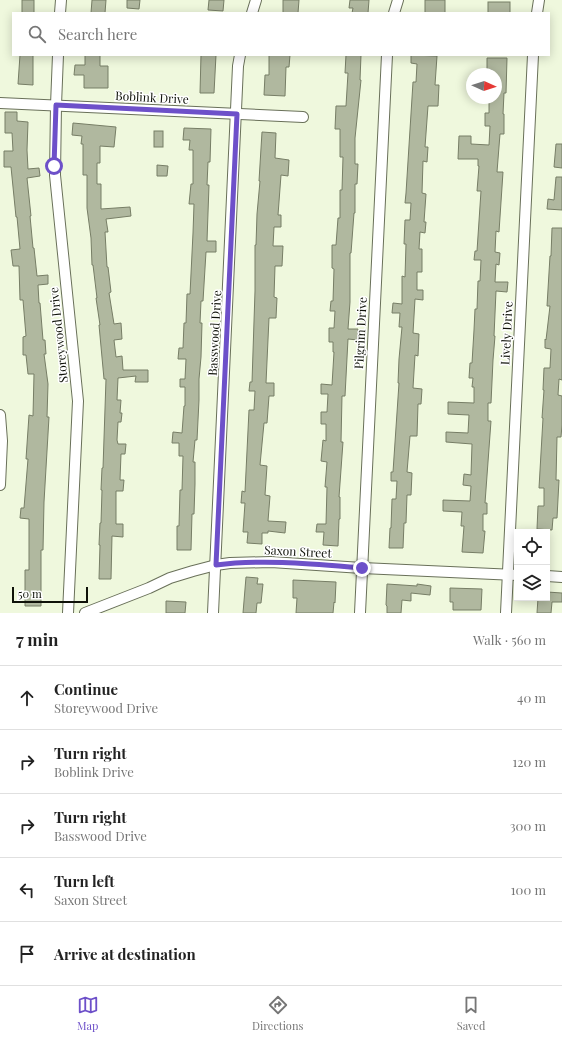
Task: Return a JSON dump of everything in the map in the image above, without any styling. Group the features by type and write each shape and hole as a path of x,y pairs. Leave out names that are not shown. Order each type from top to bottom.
{"street":[{"path":"60,12 61,0"},
{"path":"252,12 256,0"},
{"path":"394,12 398,0"},
{"path":"537,12 539,0"},
{"name":"Storeywood Drive","path":"58,56 55,175 78,401 68,613"},
{"name":"Basswood Drive","path":"213,613 238,66 240,56"},
{"name":"Pilgrim Drive","path":"360,613 387,56"},
{"name":"Lively Drive","path":"506,613 512,575 533,56"},
{"name":"Boblink Drive","path":"0,102 303,117"},
{"path":"0,415 2,441 0,484"},
{"name":"Saxon Street","path":"85,613 149,588 170,578 216,565 271,562 512,575"},
{"path":"550,576 562,577"}],"building":[{"path":"22,0 34,0 34,12 22,12"},
{"path":"92,0 106,0 105,12 91,12"},
{"path":"127,0 140,0 139,9 127,8"},
{"path":"209,0 224,0 223,11 208,10"},
{"path":"283,0 299,0 298,12 283,12"},
{"path":"350,0 369,0 368,12 352,12 353,8 349,8"},
{"path":"425,0 445,0 445,12 425,12"},
{"path":"488,2 510,2 510,12 488,12"},
{"path":"20,56 33,56 33,85 18,84"},
{"path":"85,56 100,56 100,66 108,66 108,88 84,88 84,75 74,75 75,65 85,65"},
{"path":"201,56 216,56 214,93 200,93"},
{"path":"269,56 290,56 289,67 286,67 285,96 264,95 265,75 269,75"},
{"path":"346,56 361,56 361,80 355,138 355,164 358,164 357,184 355,184 355,213 350,253 350,302 348,329 358,329 358,340 348,339 345,396 342,396 341,442 343,442 339,497 340,519 338,546 323,545 324,532 316,532 317,524 326,524 327,487 325,487 327,462 321,461 323,440 326,441 326,424 321,424 321,412 327,412 328,394 321,394 321,384 332,385 334,352 333,342 329,342 329,328 334,328 335,311 330,311 331,301 333,301 334,269 332,268 332,245 336,245 338,218 340,218 340,190 342,190 343,157 340,157 340,129 335,129 336,106 346,106 348,73 345,73"},
{"path":"411,56 437,56 435,85 439,85 438,106 428,106 425,147 428,147 427,162 423,161 422,193 426,194 424,222 426,222 425,233 420,232 419,249 422,249 422,272 417,272 417,290 423,290 423,300 415,299 413,333 419,334 418,356 415,355 413,388 422,389 421,404 418,404 417,436 410,436 407,472 412,473 411,495 407,495 403,548 389,548 392,499 396,499 397,481 391,481 391,472 393,472 402,327 399,327 400,313 392,313 393,303 402,304 402,276 405,277 405,220 410,220 411,203 405,203 413,82 416,82 417,64 411,63"},
{"path":"487,58 507,58 506,93 504,93 503,114 504,134 500,134 497,172 503,172 499,232 496,231 495,252 500,253 499,265 496,264 495,282 508,282 507,292 496,291 491,403 488,403 488,421 491,421 485,503 487,503 487,514 483,514 483,531 485,531 483,553 462,552 464,526 461,526 462,512 443,511 443,500 470,501 471,486 463,485 464,474 471,475 472,444 446,442 446,432 468,433 469,415 448,414 448,402 474,403 474,387 472,387 473,378 469,378 470,363 472,363 478,281 480,281 481,260 474,260 475,251 477,251 481,191 477,191 479,166 478,159 458,159 459,136 471,136 471,144 489,145 490,126 485,126 485,113 489,113 489,104 502,104 502,68 487,68"},
{"path":"5,112 17,112 17,121 28,122 28,169 39,168 40,176 27,178 33,248 37,276 48,275 48,284 38,285 43,340 45,340 46,354 44,354 48,384 47,417 49,417 43,550 41,550 41,606 25,606 25,570 29,570 29,519 20,518 21,508 24,508 28,459 26,459 29,415 33,416 34,374 28,374 26,355 23,355 23,337 26,336 23,300 20,300 19,266 13,266 11,250 20,249 11,167 4,167 4,151 13,151 12,133 5,133"},
{"path":"73,123 116,127 114,147 100,146 100,163 97,163 97,184 101,184 101,209 130,207 131,216 106,219 108,232 105,232 107,267 111,292 109,293 114,324 121,323 122,339 114,340 116,357 122,356 123,370 148,370 148,382 135,382 136,376 118,378 117,400 121,400 120,413 122,413 121,422 118,422 117,440 118,444 126,444 125,454 121,454 120,480 124,480 123,491 116,491 116,524 123,524 123,537 112,536 111,579 99,579 106,379 104,379 100,325 92,265 91,238 87,208 87,175 83,175 83,144 81,144 82,136 72,135"},
{"path":"184,128 211,129 210,162 208,162 207,185 209,185 207,241 216,241 216,252 206,252 203,301 201,301 201,357 197,440 195,440 193,462 195,462 195,484 191,550 177,550 177,526 179,526 183,456 179,456 179,443 172,443 173,432 182,433 185,406 185,387 180,387 180,379 185,379 186,359 178,359 179,348 183,348 187,294 190,294 194,204 189,204 191,184 193,184 193,150 189,150 190,140 183,140"},
{"path":"154,131 163,131 163,147 154,147"},
{"path":"262,132 276,133 275,158 289,160 288,176 281,175 278,215 281,215 281,227 274,227 273,246 283,246 282,266 275,266 274,297 277,298 276,318 269,318 266,383 274,383 274,396 269,396 267,423 264,423 260,465 267,466 265,495 270,496 268,521 286,522 285,533 268,531 268,533 262,533 262,544 247,543 248,532 243,532 245,503 241,503 242,491 245,492 249,410 254,410 255,391 249,391 250,382 252,382 255,245"},
{"path":"556,144 562,144 562,168 554,167"},
{"path":"157,165 168,166 167,176 157,176"},
{"path":"556,177 562,177 562,210 547,209 548,199 554,200"},
{"path":"552,228 562,228 562,380 559,379 558,395 562,396 562,425 561,437 557,437 556,480 559,480 557,518 553,518 552,530 537,529 538,506 544,506 544,488 539,488 544,368 550,368 551,349 545,348 545,339 546,340 550,306 547,306"},
{"path":"246,577 258,578 257,584 263,584 261,603 257,603 256,613 243,613"},
{"path":"293,580 336,582 333,613 296,613 297,598 293,598"},
{"path":"387,584 417,586 417,584 431,586 430,595 411,593 411,601 402,600 401,613 387,613"},
{"path":"450,588 482,589 481,610 453,610 453,602 450,602"},
{"path":"550,592 562,593 562,602 552,602 551,613 537,613 538,601 550,601"},
{"path":"166,601 186,602 185,613 166,613"}],"route":[{"path":"54,166 56,105 237,114 216,565 230,563 271,562 362,568"}]}
